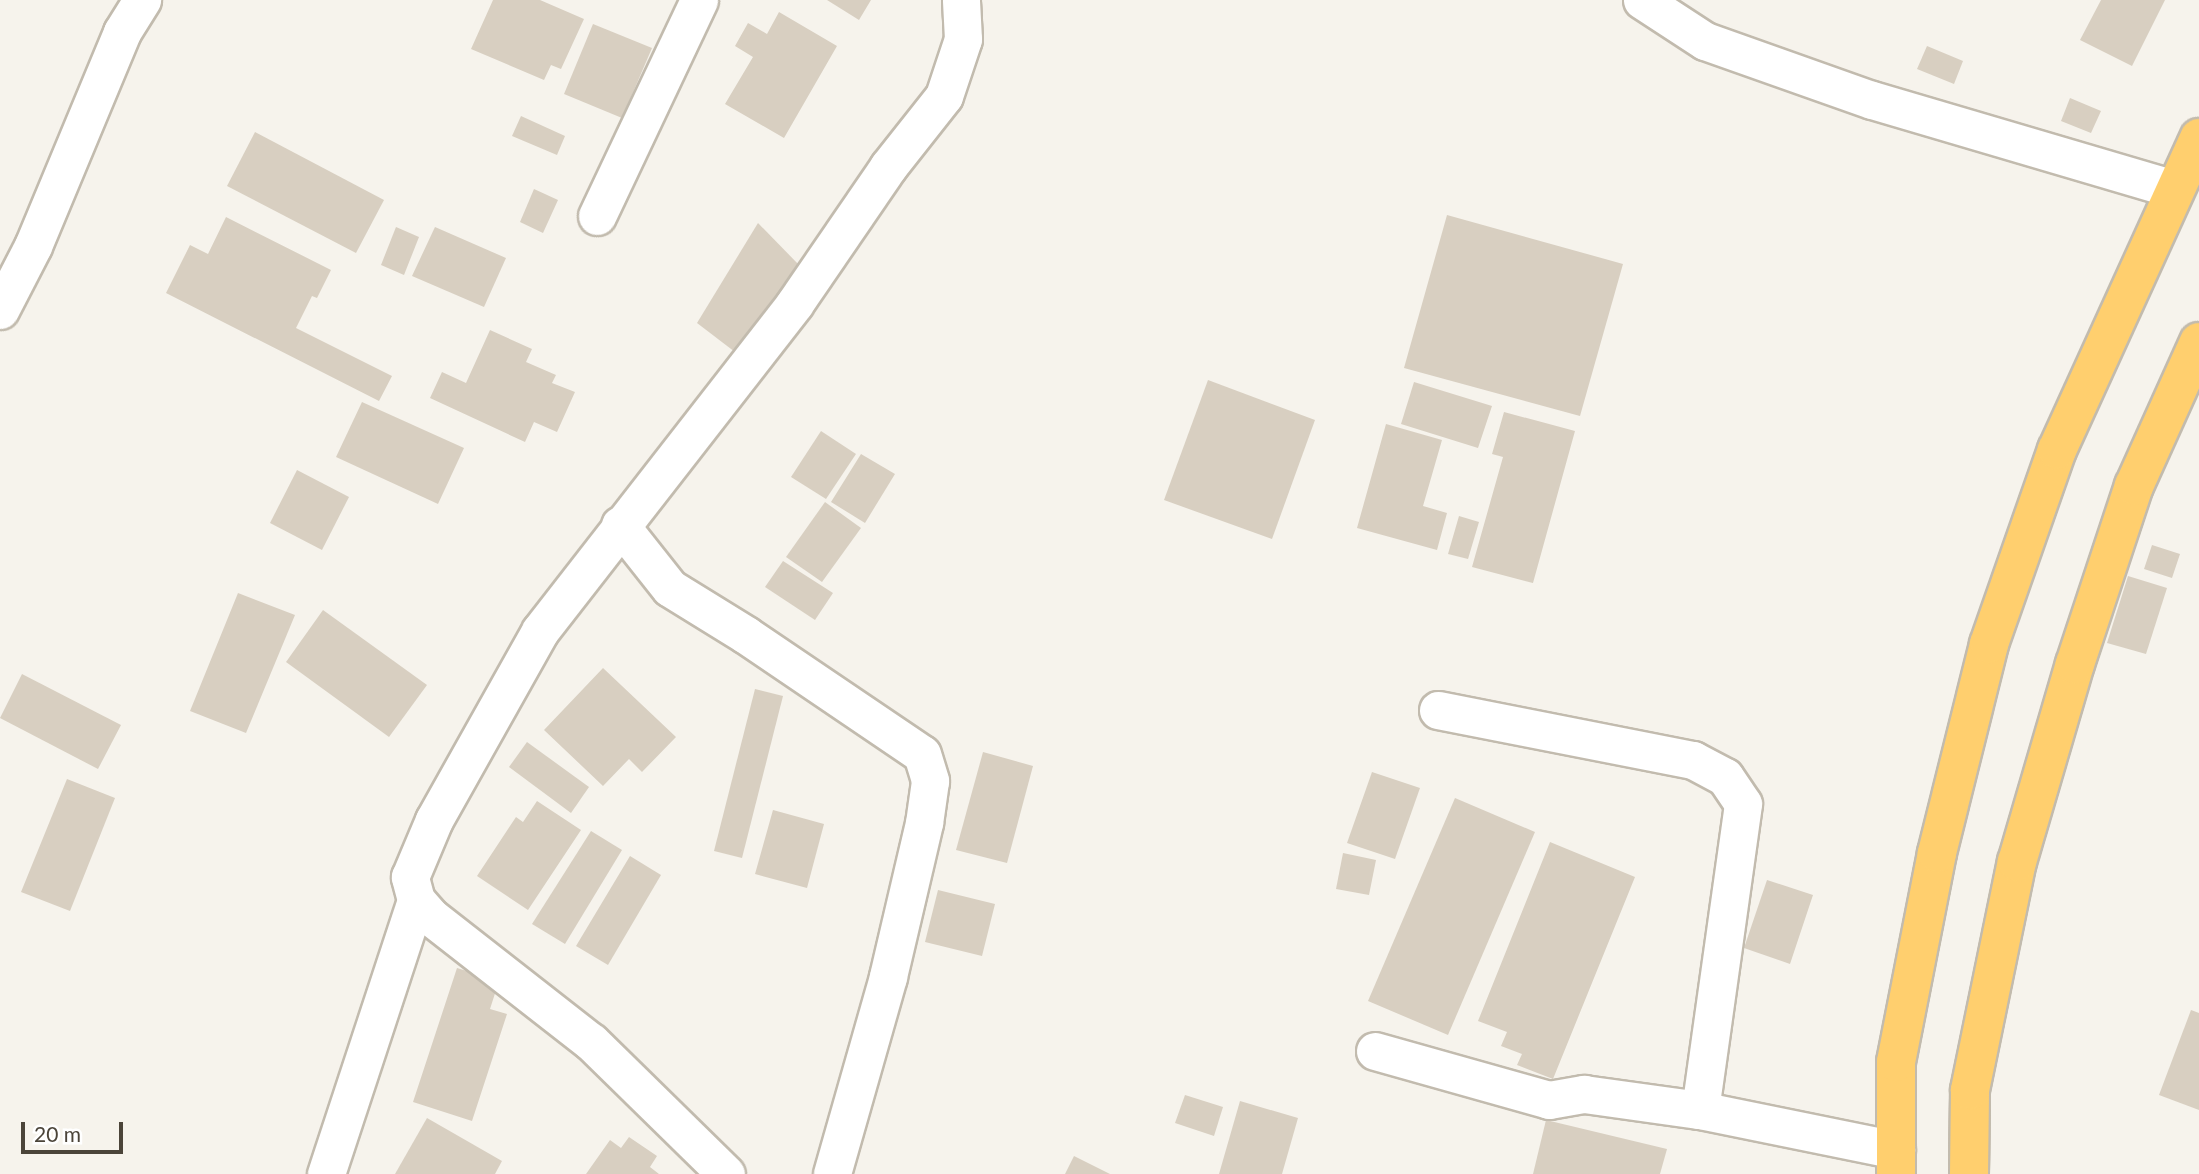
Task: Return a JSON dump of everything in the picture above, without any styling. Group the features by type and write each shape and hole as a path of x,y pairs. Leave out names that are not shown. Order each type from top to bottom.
{"highway":[{"path":"1896,1162 1896,1062 1937,853 1989,644 2057,450 2199,138"},
{"path":"1969,1174 1970,1090 2017,862 2075,664 2134,486 2199,342"}],"street":[{"path":"0,310 33,246 122,32 142,0"},
{"path":"597,216 699,0"},
{"path":"726,1174 591,1042 430,916 416,901 410,877 434,820 540,631 795,303 888,167 944,96 963,39 961,0"},
{"path":"1642,0 1705,41 1872,100 2174,189"},
{"path":"620,525 670,588 746,635 922,754 930,781 924,823 888,977 832,1174"},
{"path":"1438,710 1693,760 1725,778 1743,804 1700,1110"},
{"path":"326,1174 416,901"},
{"path":"1375,1051 1549,1100 1584,1094 1700,1110 1896,1162"}],"building":[{"path":"493,0 540,0 584,19 561,69 551,65 544,80 471,49"},
{"path":"827,0 871,0 859,20"},
{"path":"2101,0 2165,0 2132,66 2080,40"},
{"path":"779,12 837,46 784,138 725,104 753,57 735,46 748,23 767,34"},
{"path":"593,24 652,48 622,118 564,94"},
{"path":"1927,46 1963,61 1954,84 1917,69"},
{"path":"2070,98 2101,111 2091,133 2061,121"},
{"path":"521,116 565,136 557,155 512,136"},
{"path":"255,132 384,200 356,253 227,186"},
{"path":"534,189 558,200 543,233 520,222"},
{"path":"1447,215 1623,264 1580,416 1404,368"},
{"path":"226,217 331,270 317,298 312,296 296,328 392,376 379,401 166,293 190,245 208,254"},
{"path":"758,223 801,267 735,352 697,323"},
{"path":"396,227 419,237 404,275 381,265"},
{"path":"435,227 506,258 484,307 412,276"},
{"path":"490,330 532,349 526,362 556,375 552,383 575,392 557,432 534,422 525,442 430,398 442,372 466,383"},
{"path":"1208,380 1315,420 1272,539 1164,500"},
{"path":"1414,382 1492,406 1478,448 1401,424"},
{"path":"362,402 464,448 438,504 336,457"},
{"path":"1504,412 1575,431 1533,583 1472,567 1503,457 1492,454"},
{"path":"1386,424 1442,440 1423,506 1447,513 1437,550 1357,528"},
{"path":"821,431 856,454 826,499 791,477"},
{"path":"861,454 895,474 865,523 831,502"},
{"path":"297,470 349,497 322,550 270,523"},
{"path":"825,502 861,528 822,582 786,557"},
{"path":"1459,516 1479,522 1468,559 1448,554"},
{"path":"2152,545 2180,554 2172,578 2144,569"},
{"path":"783,561 833,593 815,620 765,587"},
{"path":"2128,576 2167,588 2146,654 2107,643"},
{"path":"238,593 295,615 246,733 190,711"},
{"path":"323,610 427,685 389,737 286,662"},
{"path":"603,668 676,737 642,772 629,759 603,786 544,730"},
{"path":"22,674 121,725 98,769 0,718"},
{"path":"755,689 783,696 742,858 714,851"},
{"path":"527,742 589,787 571,813 509,767"},
{"path":"983,752 1033,766 1007,863 956,850"},
{"path":"1372,772 1420,788 1395,859 1347,843"},
{"path":"67,779 115,798 70,911 21,892"},
{"path":"1455,798 1535,832 1448,1035 1368,1001"},
{"path":"537,801 581,830 528,910 477,876 516,817 523,822"},
{"path":"773,810 824,824 807,888 755,874"},
{"path":"591,831 622,850 565,944 532,924"},
{"path":"1550,842 1635,877 1553,1079 1517,1065 1522,1054 1501,1046 1507,1032 1478,1021"},
{"path":"1343,853 1376,860 1369,895 1336,889"},
{"path":"630,856 661,875 608,965 576,946"},
{"path":"1767,880 1813,895 1790,964 1744,948"},
{"path":"938,890 995,904 982,956 925,942"},
{"path":"457,968 499,981 490,1009 507,1014 472,1121 413,1102"},
{"path":"2191,1010 2199,1013 2199,1110 2159,1095"},
{"path":"1185,1095 1223,1107 1214,1136 1175,1123"},
{"path":"1240,1101 1298,1118 1282,1174 1219,1174"},
{"path":"427,1118 502,1161 495,1174 395,1174"},
{"path":"1546,1120 1667,1149 1660,1174 1533,1174"},
{"path":"629,1137 657,1156 650,1167 659,1174 586,1174 610,1140 621,1148"},
{"path":"1074,1156 1110,1174 1065,1174"}]}
